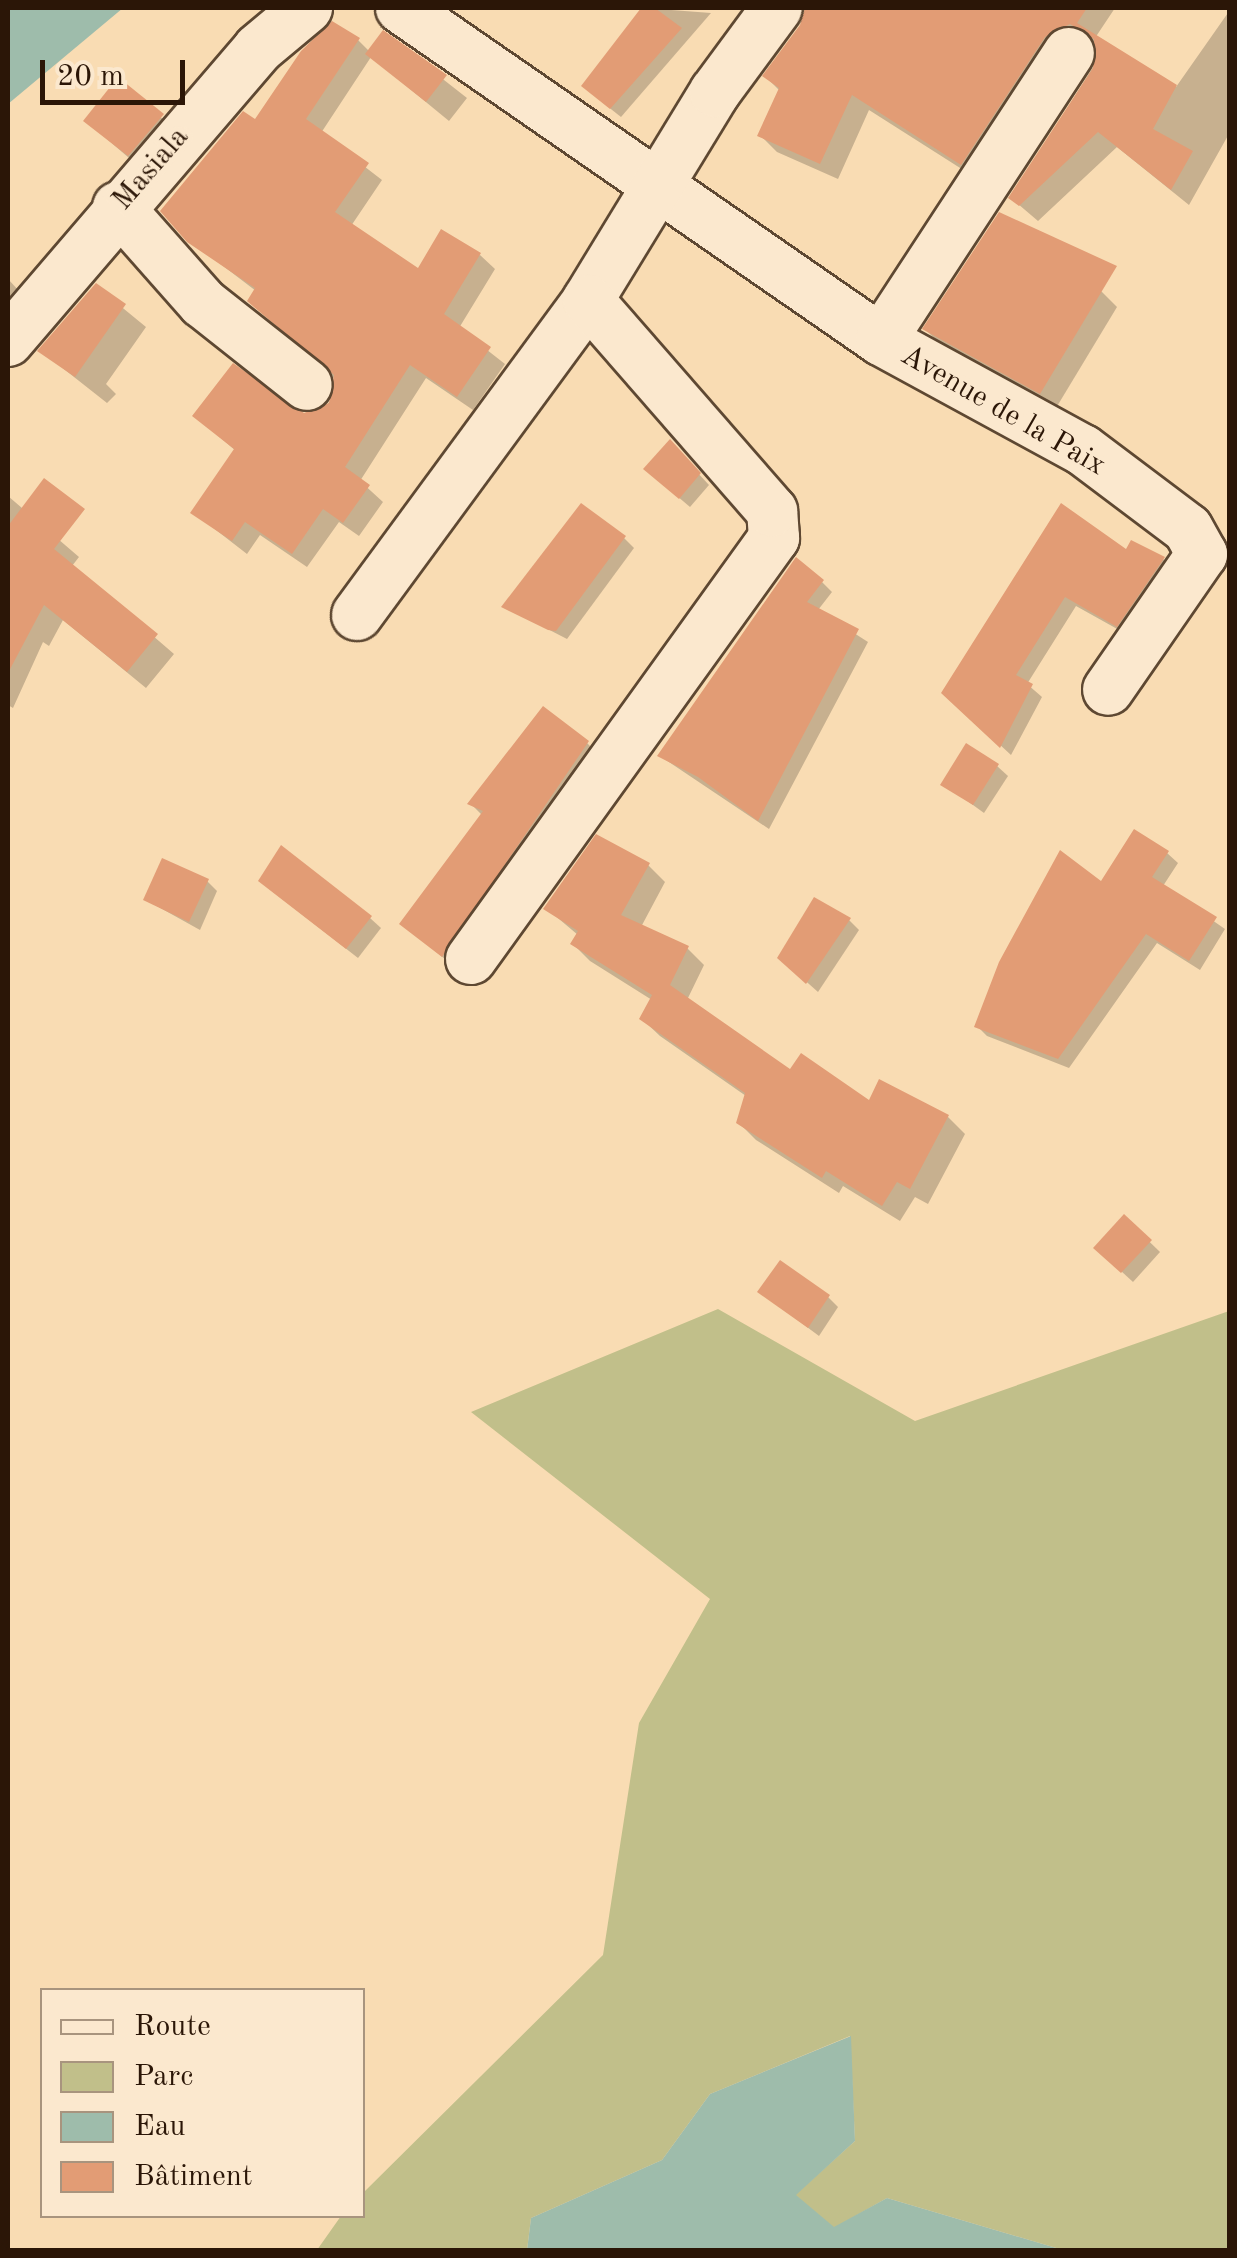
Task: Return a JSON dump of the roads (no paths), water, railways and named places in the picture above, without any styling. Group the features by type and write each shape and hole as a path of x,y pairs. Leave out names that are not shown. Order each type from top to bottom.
{"street":[{"name":"Masiala","path":"8,342 118,207 258,48 307,8"},
{"name":"Avenue de la Paix","path":"401,8 655,188 881,340 1082,450 1188,529 1202,554 1108,690"},
{"path":"356,615 588,300 655,188 776,8"},
{"path":"881,340 1069,53"},
{"path":"118,207 203,303 307,385"},
{"path":"470,959 774,538 772,511 588,300"}],"water":[{"path":"8,8 123,8 8,104"},
{"path":"851,2036 855,2141 796,2195 834,2227 887,2198 1063,2250 527,2250 531,2218 662,2160 710,2094"}]}
